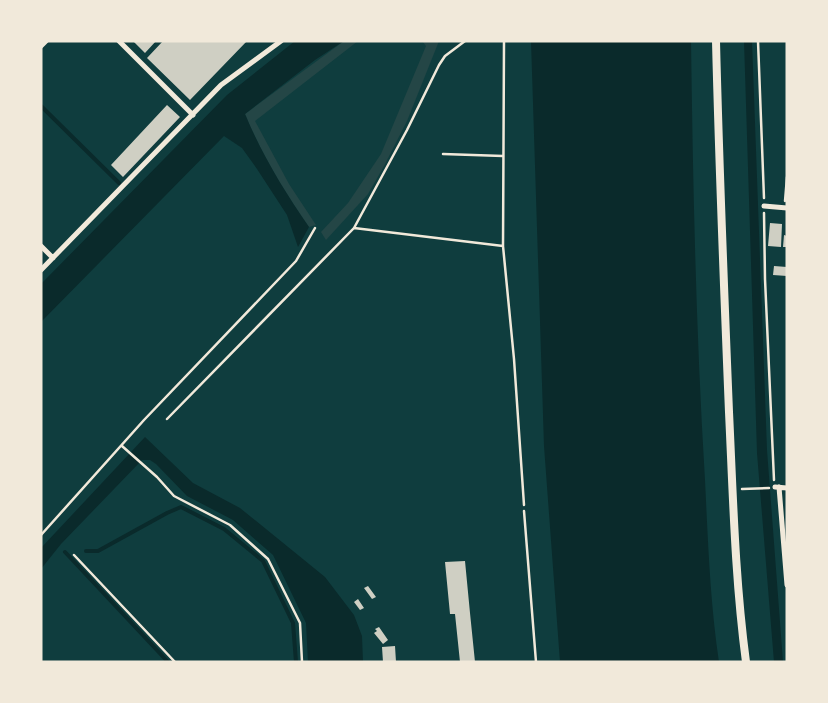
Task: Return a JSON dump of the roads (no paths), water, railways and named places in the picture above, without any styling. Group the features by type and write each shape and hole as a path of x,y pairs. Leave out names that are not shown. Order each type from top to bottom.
{"main road":[{"path":"716,41 720,204 735,548 741,627 746,662"}],"street":[{"path":"41,46 46,41"},
{"path":"119,41 193,114"},
{"path":"41,270 221,85 281,41"},
{"path":"764,206 786,207"},
{"path":"41,246 53,258"},
{"path":"787,488 777,487 786,554 787,585"}],"lane":[{"path":"167,418 354,228 407,130 438,65 445,56 465,41"},
{"path":"504,41 503,246 514,359 524,505"},
{"path":"443,154 503,156"},
{"path":"354,228 503,246"}],"waterway":[{"path":"41,106 119,183"},
{"path":"86,551 98,551 181,507 224,529 263,561 293,623 296,662"},
{"path":"65,552 168,662"}]}
